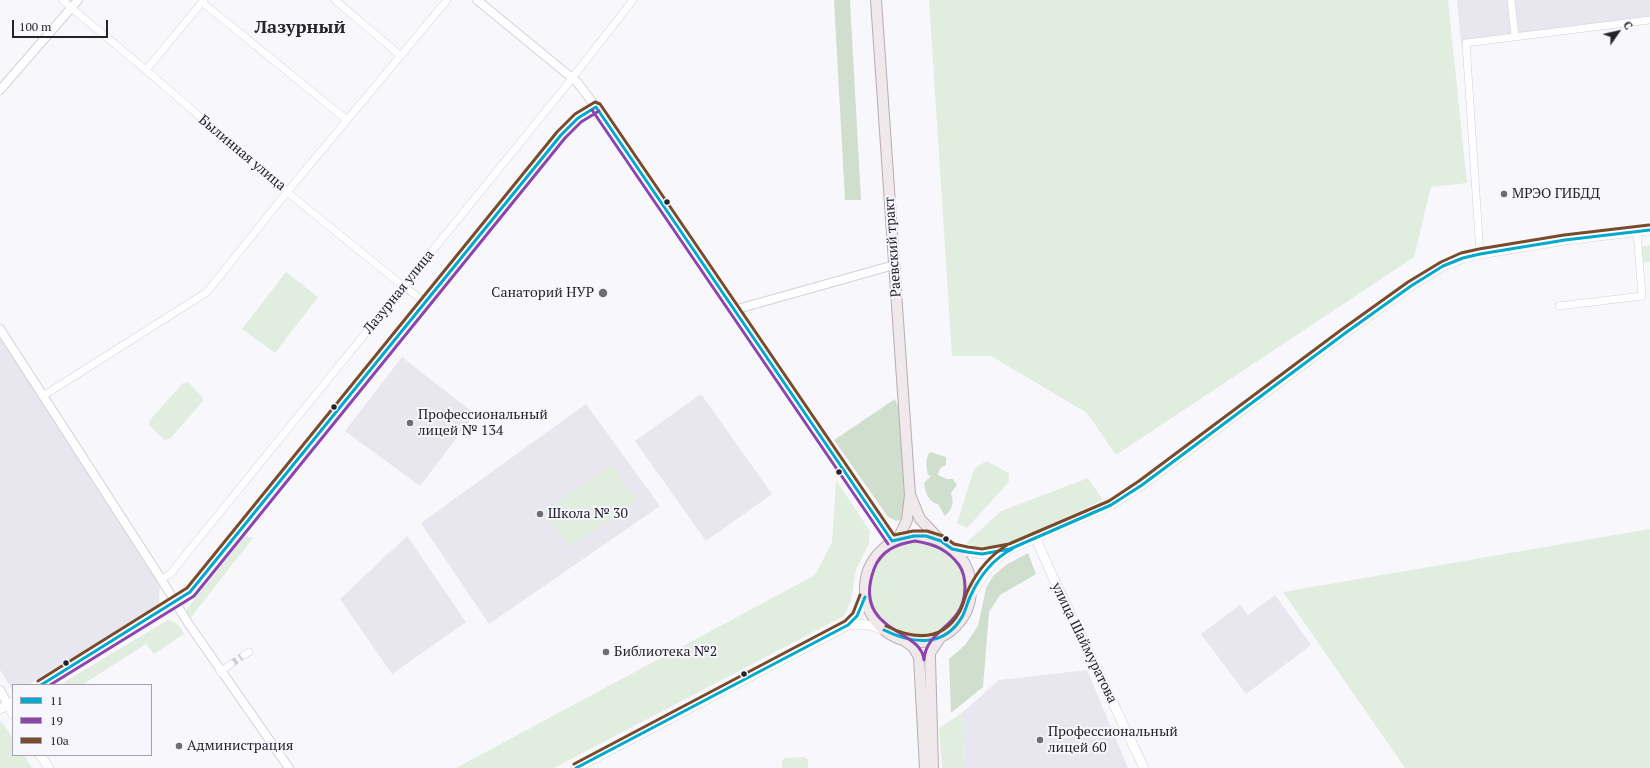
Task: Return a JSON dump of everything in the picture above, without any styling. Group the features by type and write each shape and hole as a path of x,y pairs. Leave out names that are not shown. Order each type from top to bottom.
{"main road":[{"name":"Раевский тракт","path":"876,0 910,495 907,520 895,540"},
{"path":"43,684 190,592 561,135 584,113 596,107 832,455 895,540"},
{"path":"952,549 982,554 1010,549 1036,539 1118,501 1142,485 1338,338 1411,286 1443,266 1463,258 1480,254 1565,240 1650,230"},
{"name":"Раевский тракт","path":"910,495 920,519 941,541"},
{"path":"884,630 874,619 868,608 865,597 865,583 873,560 880,550 895,540 914,536 926,536 941,541 959,555 968,572 970,584 970,597 966,612 961,620 940,638 930,653 934,768"},
{"name":"улица Шаймуратова","path":"1036,539 1144,768"},
{"path":"970,597 989,567 997,558 1010,549"},
{"path":"576,768 848,625 857,616 865,597"},
{"path":"848,625 860,623 870,624 884,630 913,647 919,657 925,768"},
{"path":"903,640 918,642 940,638"},
{"path":"41,756 49,768"}],"street":[{"name":"Былинная улица","path":"62,0 146,70 287,192 403,286 425,302"},
{"path":"0,90 78,0"},
{"path":"335,0 401,56"},
{"path":"43,396 207,292 287,192 447,0"},
{"path":"477,0 571,78 584,91 596,107"},
{"name":"Лазурная улица","path":"161,579 170,574 633,0"},
{"path":"1511,0 1515,36"},
{"path":"146,70 204,1 347,120"},
{"path":"1480,254 1466,43 1650,20"},
{"path":"1559,306 1642,296 1637,232"},
{"path":"734,310 894,265"},
{"path":"0,329 220,672 289,768"},
{"path":"220,672 231,664"},
{"path":"0,690 7,705"}],"shaded area":[{"path":"1457,0 1650,0 1650,20 1461,44"},
{"path":"0,336 160,582 159,604 30,684 12,684 12,689 0,670"},
{"name":"Профессиональный лицей № 134","path":"402,357 475,414 420,486 345,431"},
{"path":"701,394 772,494 706,541 635,441"},
{"name":"Школа № 30","path":"586,404 660,506 489,624 421,523"},
{"path":"407,536 466,622 392,674 340,599"},
{"path":"1275,595 1311,645 1246,694 1201,634 1240,605 1248,615"},
{"name":"Профессиональный лицей 60","path":"1087,670 1128,768 964,768 962,713 999,680"}],"green space":[{"path":"834,0 850,0 861,200 845,200"},
{"path":"929,0 1448,0 1467,183 1431,187 1414,257 1116,455 1087,413 991,356 952,356"},
{"path":"1650,245 1650,262 1639,263 1636,247"},
{"path":"286,272 318,297 275,353 242,329"},
{"path":"188,382 203,398 203,401 170,439 165,440 150,426 149,421 183,383"},
{"path":"895,399 899,410 906,482 906,509 904,517 896,521 888,517 834,440"},
{"path":"930,452 946,457 946,465 940,468 938,475 947,479 953,479 957,485 951,493 953,502 951,508 945,516 938,504 932,502 926,493 924,483 931,476 928,475 926,466 927,457"},
{"path":"986,461 1009,473 1009,482 967,528 957,523 974,469"},
{"path":"612,465 637,501 569,547 544,511"},
{"path":"1088,478 1103,500 1002,547 977,548 966,543 1001,511"},
{"path":"836,480 870,531 869,544 856,570 851,601 844,616 554,768 456,768 815,575 832,542"},
{"path":"1650,529 1650,768 1405,768 1283,592"},
{"path":"245,536 253,538 189,620 186,616 187,609"},
{"path":"918,542 936,546 951,556 961,571 965,589 961,607 951,622 936,632 918,636 900,632 885,622 875,607 871,589 875,571 885,556 900,546"},
{"path":"1028,553 1036,574 1000,595 989,612 983,687 951,713 949,659 965,645 978,626 986,588 993,576 1006,565"},
{"path":"168,620 176,623 184,634 154,654 146,644 84,684 61,684"},
{"path":"962,713 964,768 942,768 939,728"},
{"path":"0,722 2,722 12,737 12,756 25,756 32,768 0,768"},
{"path":"804,757 808,760 808,768 782,768 782,761 785,758"}],"tunnel":[{"path":"231,664 244,655"}],"transit line":[{"name":"10а","path":"38,681 187,588 557,132 575,114 595,102 600,104 894,535 913,531 927,531 943,536 954,544 982,549 1009,544 1109,501 1139,481 1341,330 1408,282 1441,262 1461,253 1479,249 1564,235 1649,225"},
{"name":"11","path":"43,684 190,592 561,135 578,118 596,107 892,541 914,536 926,536 941,541 952,549 982,554 1010,549 1111,505 1142,485 1344,334 1411,286 1443,266 1463,258 1480,254 1565,240 1650,230"},
{"name":"19","path":"592,110 888,544"},
{"name":"19","path":"52,684 194,596 565,138 581,122 599,111"},
{"name":"19","path":"915,541 940,548 950,555 961,568 965,582 963,601 958,612 931,641 926,649 924,660 920,650 912,641 879,617 872,606 869,590 874,569 881,557 896,546 915,541"},
{"name":"10а","path":"886,626 897,631 918,636 937,633 945,628 953,621 960,611 968,591 981,569 990,558 1007,545"},
{"name":"11","path":"884,630 895,635 916,640 927,640 946,634 955,627 962,617 969,599 987,569 1005,553 1012,549"},
{"name":"10а","path":"574,764 845,621 853,613 860,595"},
{"name":"11","path":"576,768 848,625 857,616 865,597"}],"place":[{"name":"МРЭО ГИБДД","path":"1504,194"},
{"name":"Санаторий НУР","path":"603,293"},
{"name":"Профессиональный лицей № 134","path":"410,423"},
{"name":"Школа № 30","path":"540,514"},
{"name":"Библиотека №2","path":"606,652"},
{"name":"Профессиональный лицей 60","path":"1040,740"},
{"name":"Администрация","path":"179,746"}],"district":[{"name":"Лазурный","path":"300,28"}]}
